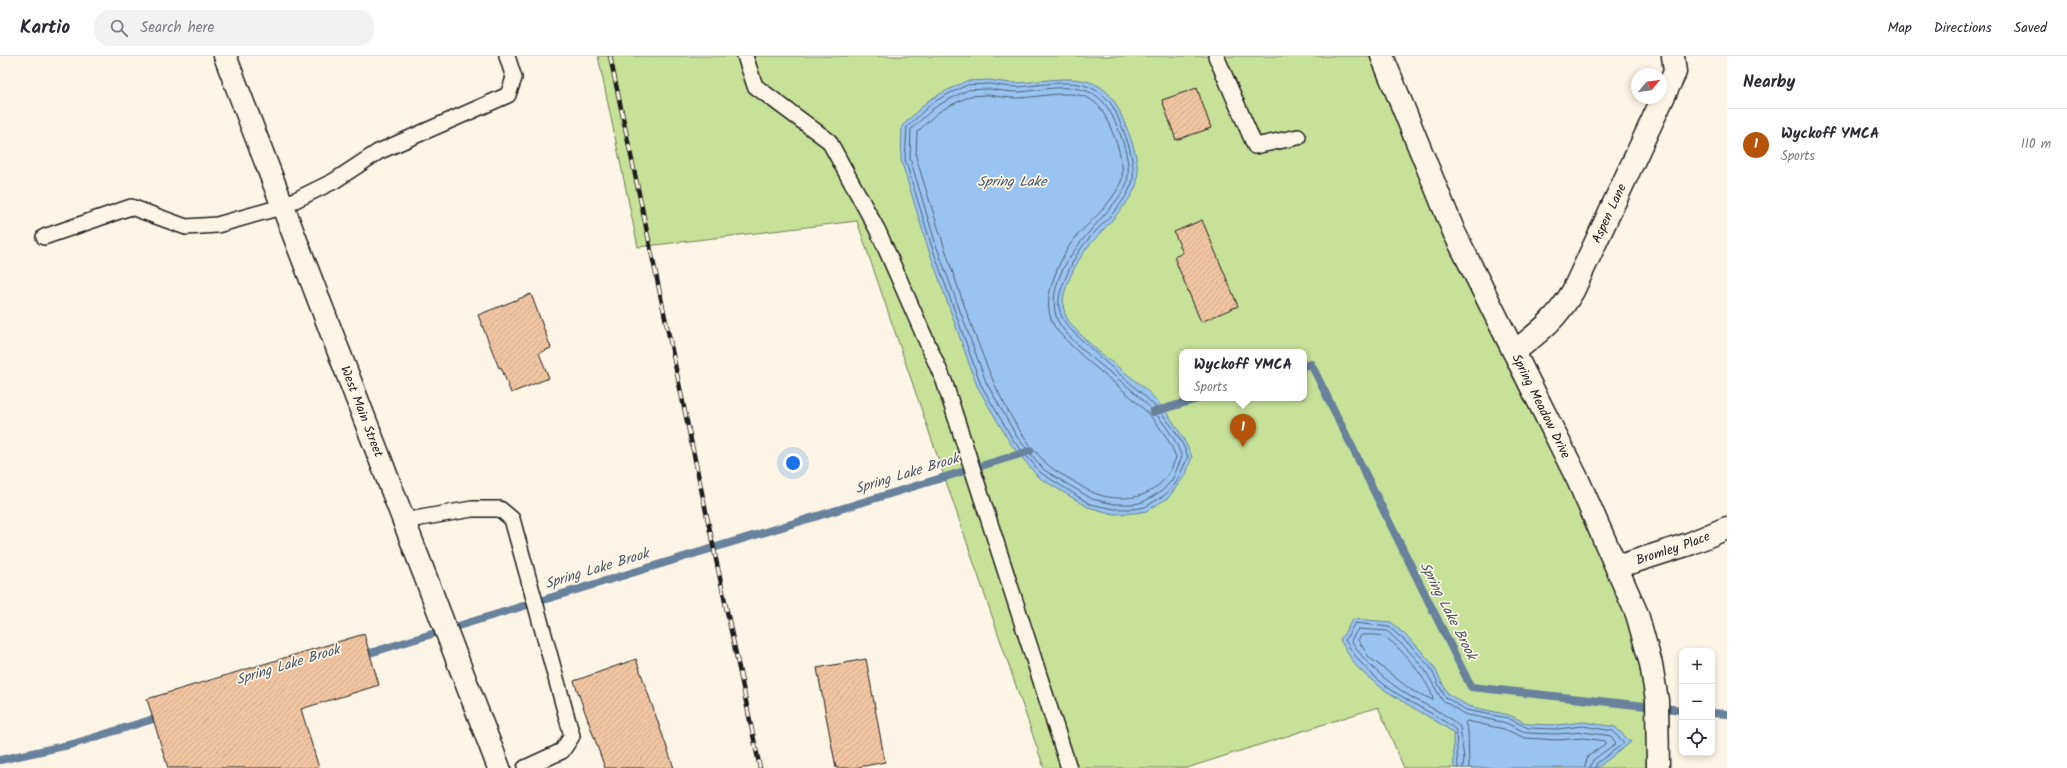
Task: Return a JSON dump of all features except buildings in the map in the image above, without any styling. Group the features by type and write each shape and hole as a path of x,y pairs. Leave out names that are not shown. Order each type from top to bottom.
{"street":[{"name":"West Main Street","path":"225,56 281,207 499,768"},
{"name":"Spring Meadow Drive","path":"1382,56 1454,232 1578,480 1618,567 1637,614 1651,664 1657,700 1658,768"},
{"name":"Aspen Lane","path":"1514,352 1542,331 1561,311 1572,291 1674,72 1673,56"},
{"name":"Bromley Place","path":"1618,567 1689,544 1727,528"}],"lane":[{"path":"44,237 131,207 186,227 217,225 281,207 334,181 378,152 508,95 514,78 507,56"},
{"path":"745,56 755,86 829,141 878,231 944,381 1069,768"},
{"path":"1216,56 1255,146 1298,137"},
{"path":"403,520 472,509 500,509 512,519 572,736 562,751 525,768"}],"green space":[{"path":"598,56 1374,56 1644,648 1650,768 1404,768 1378,707 1187,768 1044,768 857,221 638,247"}],"water":[{"name":"Spring Lake","path":"1072,79 1090,82 1103,89 1112,98 1119,109 1130,137 1137,162 1138,179 1136,186 1121,210 1087,248 1079,260 1067,286 1063,305 1065,314 1077,332 1099,352 1142,386 1158,402 1183,437 1188,447 1192,457 1186,474 1168,498 1146,511 1114,514 1088,507 1038,477 1010,443 977,386 928,248 901,160 902,126 929,100 942,93 966,81 990,80 1017,83"},
{"path":"1353,619 1391,622 1416,645 1433,665 1448,694 1468,706 1509,715 1528,724 1557,725 1584,722 1615,727 1631,742 1597,768 1454,768 1453,732 1380,686 1369,678 1353,662 1340,640"}],"waterway":[{"name":"Spring Lake Brook","path":"1307,365 1311,364 1471,687 1679,710"},
{"name":"Spring Lake Brook","path":"1153,412 1191,401"},
{"name":"Spring Lake Brook","path":"360,656 1030,451"},
{"name":"Spring Lake Brook","path":"1715,713 1727,714"},
{"name":"Spring Lake Brook","path":"0,760 73,744 163,716"}],"railway":[{"path":"610,56 760,768"}],"place":[{"name":"Wyckoff YMCA","path":"1243,447"}]}
